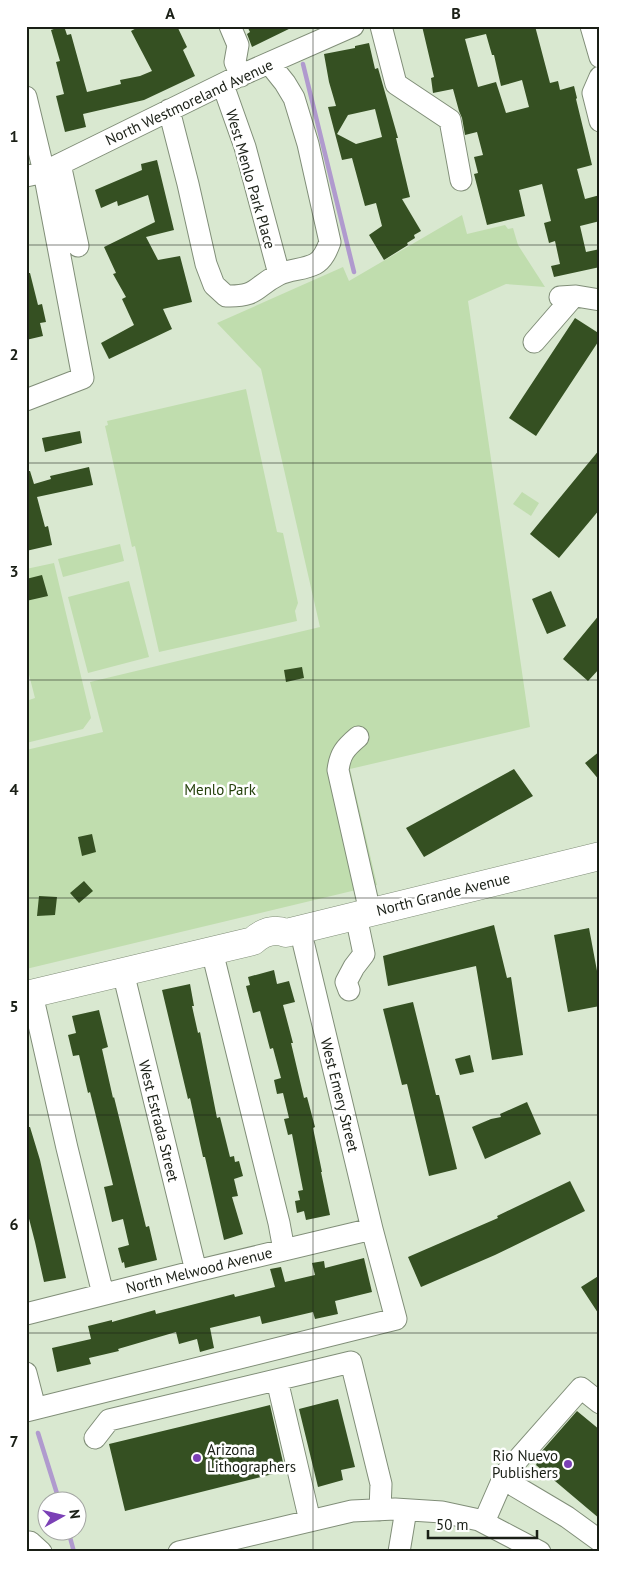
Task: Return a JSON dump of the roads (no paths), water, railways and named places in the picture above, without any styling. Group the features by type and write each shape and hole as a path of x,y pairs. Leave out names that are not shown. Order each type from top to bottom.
{"main road":[{"name":"North Grande Avenue","path":"29,995 253,941 260,934 278,930 293,931 600,856"}],"street":[{"name":"West Menlo Park Place","path":"230,26 238,44 232,80 245,147 279,274"},
{"name":"North Westmoreland Avenue","path":"43,171 232,80 353,26"},
{"path":"381,26 396,84 450,120 461,180"},
{"path":"591,26 600,57"},
{"path":"169,110 206,264 214,285 226,296 241,296 254,293 279,274 316,264 326,253 330,242 308,144 294,98 269,63"},
{"path":"600,78 593,93 600,121"},
{"path":"26,97 43,171 83,378 26,400"},
{"path":"43,171 78,246"},
{"path":"534,342 564,297 600,300"},
{"path":"349,990 346,982 364,954 363,914 338,770 339,758 348,745 358,737"},
{"name":"West Emery Street","path":"31,1409 396,1319 293,931"},
{"path":"212,950 284,1250"},
{"name":"West Estrada Street","path":"123,972 196,1271"},
{"path":"29,995 103,1294"},
{"name":"North Melwood Avenue","path":"26,1314 372,1229"},
{"path":"95,1438 109,1420 352,1362 381,1484 380,1510"},
{"path":"26,1373 31,1409"},
{"path":"277,1380 310,1521"},
{"path":"484,1522 505,1474 581,1388 600,1403"},
{"path":"503,1479 566,1517 600,1541"},
{"path":"178,1552 352,1510 442,1512 480,1520 540,1552"},
{"path":"399,1552 406,1510"},
{"path":"26,1542 30,1542 41,1552"}],"waterway":[{"path":"303,64 354,272"},
{"path":"38,1433 56,1490"},
{"path":"71,1540 74,1552"}],"place":[{"name":"Arizona Lithographers","path":"197,1458"},
{"name":"Rio Nuevo Publishers","path":"568,1464"}],"park label":[{"name":"Menlo Park","path":"220,789"}]}
